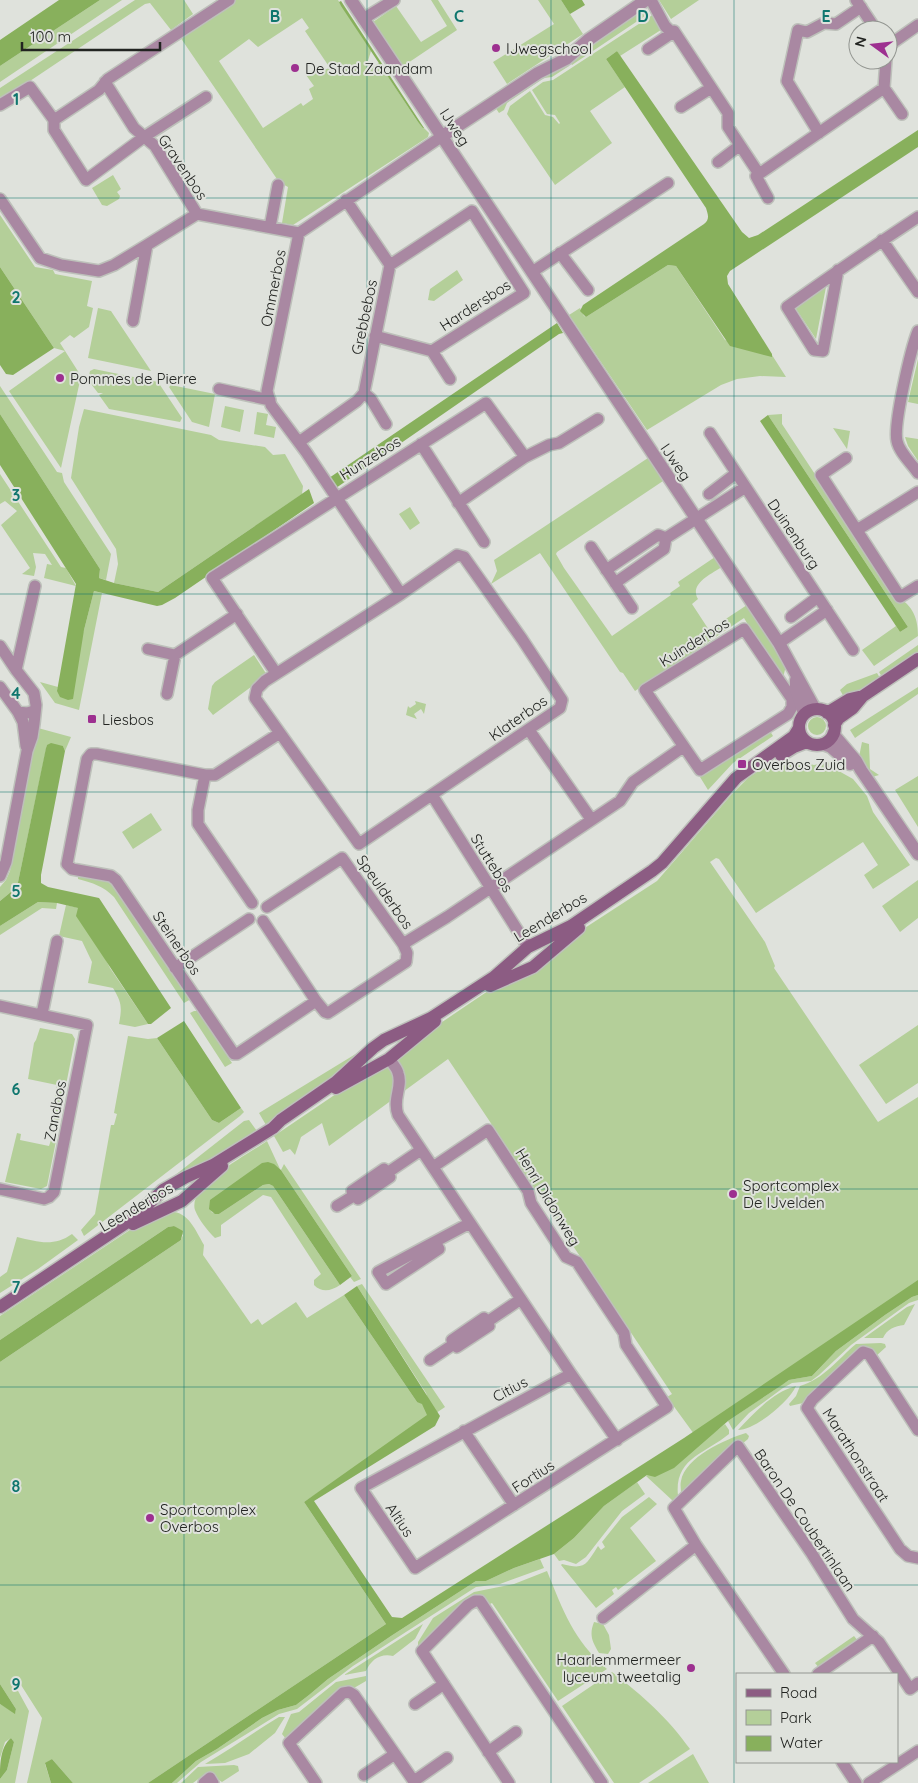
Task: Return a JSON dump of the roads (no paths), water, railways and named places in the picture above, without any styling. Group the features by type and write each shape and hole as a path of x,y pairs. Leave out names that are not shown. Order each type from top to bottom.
{"main road":[{"path":"863,696 802,716 799,728 800,734 807,742 812,744 827,742 839,718 853,708 863,696 918,659"},
{"path":"816,712 833,719 834,729"},
{"name":"Leenderbos","path":"0,1307 135,1217 163,1190 213,1165 273,1128 281,1120 336,1082 373,1048 394,1035 431,1018 494,977 528,947 571,926 652,871 662,863 736,778 794,736 799,728"},
{"name":"Leenderbos","path":"273,1128 284,1124 340,1086 389,1059 431,1024 497,982 533,967 574,932 652,878 666,866 722,801 747,776 794,747 807,742"},
{"path":"540,940 547,945 547,956"},
{"path":"514,959 517,967 524,970"},
{"path":"394,1035 402,1040 403,1048"},
{"path":"373,1048 371,1061 378,1066"},
{"name":"Leenderbos","path":"0,1313 138,1221 170,1207 195,1191 215,1171 251,1146 258,1138"},
{"path":"186,1177 196,1182 195,1191"},
{"path":"163,1190 162,1203 170,1207"}],"street":[{"path":"54,120 99,90 105,82 116,74 229,0"},
{"name":"IJweg","path":"351,0 779,643 816,712"},
{"path":"363,19 394,0"},
{"path":"441,137 538,73 562,53 588,40 646,0"},
{"path":"651,0 665,26 672,33 674,31 728,113 728,127 759,174"},
{"path":"819,133 786,81 798,30 807,32 824,23 836,24 859,4 869,20"},
{"path":"898,39 918,25"},
{"path":"648,49 672,33"},
{"path":"885,70 884,88 902,114"},
{"name":"Gravenbos","path":"105,82 134,128 155,146 197,214"},
{"name":"Gravenbos","path":"0,105 30,87 54,120 54,130 86,180 144,137 206,97"},
{"path":"681,107 711,88"},
{"path":"768,198 756,176 884,88"},
{"name":"Ommerbos","path":"270,400 267,391 299,233 441,137"},
{"path":"718,162 739,146"},
{"path":"532,272 668,183"},
{"path":"270,227 278,185"},
{"path":"0,199 40,258 99,271 114,265 197,214 299,233"},
{"name":"Grebbebos","path":"346,200 390,265 364,393"},
{"name":"Hardersbos","path":"390,265 472,211 524,293 432,351"},
{"path":"838,270 823,351 814,350 787,306 838,270 882,240 918,217"},
{"path":"882,240 918,292"},
{"path":"133,322 147,244"},
{"path":"560,254 588,290"},
{"path":"918,331 901,402 896,433 897,443 918,473"},
{"name":"Hardersbos","path":"376,336 432,351 450,380"},
{"path":"219,390 270,400 401,594"},
{"path":"299,442 357,401 364,393 371,399 386,424"},
{"name":"Hunzebos","path":"336,498 486,403 525,457"},
{"path":"458,503 525,457 549,445 559,443 598,419"},
{"name":"Duinenburg","path":"710,434 853,650"},
{"name":"Hunzebos","path":"421,444 484,542"},
{"path":"846,458 822,475 900,598 918,586"},
{"path":"709,494 736,474"},
{"path":"615,583 664,549 666,538 744,488"},
{"path":"857,530 918,492"},
{"path":"276,673 212,578 336,498"},
{"path":"606,570 658,535 666,538"},
{"path":"590,547 632,608"},
{"name":"Klaterbos","path":"457,555 464,557 517,631 562,700 560,708 530,730 359,844 255,698 257,689 264,681 401,594 457,555"},
{"path":"16,670 35,586"},
{"path":"791,617 818,597"},
{"path":"779,643 827,610"},
{"path":"167,694 175,655 237,614"},
{"name":"Kuinderbos","path":"744,628 792,699 792,707 788,714 700,770 683,746 645,690 744,628"},
{"path":"0,646 34,692 32,737 27,751 6,862 0,876"},
{"path":"148,649 175,655"},
{"path":"0,687 23,722 27,751"},
{"path":"18,712 27,713 34,711"},
{"path":"834,729 918,854"},
{"path":"530,730 591,819"},
{"path":"252,903 198,824 198,810 205,776 215,775 280,733"},
{"path":"823,744 831,747 848,763 861,770"},
{"path":"263,921 316,1001 325,1012 332,1012 406,962 407,953 403,944 447,917 591,819 620,802 633,782 683,746"},
{"name":"Steinerbos","path":"205,776 91,754 87,759 67,864 72,869 111,876 116,880 234,1054 237,1054 316,1001"},
{"name":"Stuttebos","path":"432,795 528,947"},
{"name":"Speulderbos","path":"267,906 342,858 403,944"},
{"path":"262,902 267,906 268,913 263,921 257,923 249,919 248,908 252,903 262,902"},
{"path":"176,968 249,919"},
{"path":"42,1014 57,941"},
{"name":"Zandbos","path":"0,1006 87,1024 54,1192 44,1198 0,1189"},
{"path":"389,1059 398,1073 399,1080 395,1107 398,1115 570,1374 617,1440"},
{"name":"Henri Didonweg","path":"433,1167 488,1130 528,1191 530,1203 566,1258 577,1262 624,1334 626,1345 667,1407"},
{"path":"337,1206 355,1194 358,1199 390,1177 387,1173 421,1150"},
{"path":"435,1242 439,1249 386,1284 378,1272 470,1223"},
{"path":"430,1360 454,1344 457,1348 490,1326 487,1322 521,1299"},
{"name":"Marathonstraat","path":"918,1430 869,1354 863,1352 812,1400 807,1408 900,1549 908,1556 918,1558"},
{"name":"Citius","path":"360,1488 570,1374"},
{"name":"Fortius","path":"415,1568 667,1407"},
{"path":"464,1431 514,1505"},
{"name":"Baron De Coubertinlaan","path":"783,1673 696,1545 674,1508 738,1446 853,1619 873,1636"},
{"name":"Altius","path":"360,1488 415,1568"},
{"path":"603,1618 696,1545"},
{"path":"509,1783 422,1652 468,1605 475,1601 480,1601 602,1783"},
{"path":"819,1673 873,1636 910,1689 918,1683"},
{"path":"416,1704 444,1684"},
{"path":"316,1783 289,1743 343,1693 349,1692 354,1695 414,1782 447,1758"},
{"path":"488,1752 516,1732"},
{"path":"869,1783 918,1751"},
{"path":"364,1775 395,1754"},
{"path":"843,1763 856,1783"},
{"path":"204,1783 210,1778 213,1783"}],"water":[{"path":"59,0 100,0 0,66 0,40"},
{"path":"561,0 582,0 585,5 570,14"},
{"path":"341,1 424,128 418,122 341,6 339,2"},
{"path":"617,51 742,232 749,238 758,235 918,130 918,147 730,271 727,276 728,284 772,354 772,357 730,346 676,266 668,265 586,317 580,311 583,305 704,224 708,219 706,208 606,59"},
{"path":"0,267 54,348 13,375 6,374 0,365"},
{"path":"557,323 563,333 336,488 329,478"},
{"path":"0,414 100,569 99,578 114,583 158,592 309,489 314,503 162,605 157,606 94,591 84,630 73,699 68,700 60,697 57,691 76,584 0,465"},
{"path":"768,415 908,627 900,632 760,421"},
{"path":"51,743 63,746 65,751 41,883 48,887 99,898 171,1008 151,1024 148,1024 76,916 78,908 57,903 38,902 0,926 0,901 17,887 46,748"},
{"path":"184,1021 241,1108 219,1123 212,1120 157,1038"},
{"path":"268,1162 281,1170 352,1276 340,1285 273,1186 269,1184 263,1185 219,1214 215,1214 209,1209 210,1200 262,1163"},
{"path":"174,1226 183,1231 181,1240 0,1362 0,1340 168,1227"},
{"path":"918,1280 918,1295 885,1315 836,1351 812,1376 789,1380 728,1421 674,1468 655,1477 647,1475 604,1506 574,1538 554,1554 514,1568 486,1581 476,1581 328,1679 296,1705 278,1710 262,1718 196,1761 172,1783 148,1783 386,1624 304,1502 427,1415 422,1404 417,1402 344,1295 357,1286 440,1416 435,1426 314,1501 392,1617 402,1618 684,1438"},
{"path":"0,1684 16,1709 15,1714 0,1704"},
{"path":"11,1738 14,1742 7,1770 0,1779 3,1751"},
{"path":"52,1759 73,1783 51,1783 45,1763"}],"place":[{"name":"IJwegschool","path":"496,48"},
{"name":"De Stad Zaandam","path":"295,68"},
{"name":"Pommes de Pierre","path":"60,378"},
{"name":"Liesbos","path":"92,719"},
{"name":"Overbos Zuid","path":"742,764"},
{"name":"Sportcomplex De IJvelden","path":"733,1194"},
{"name":"Sportcomplex Overbos","path":"150,1518"},
{"name":"Haarlemmermeer lyceum tweetalig","path":"691,1668"}]}
